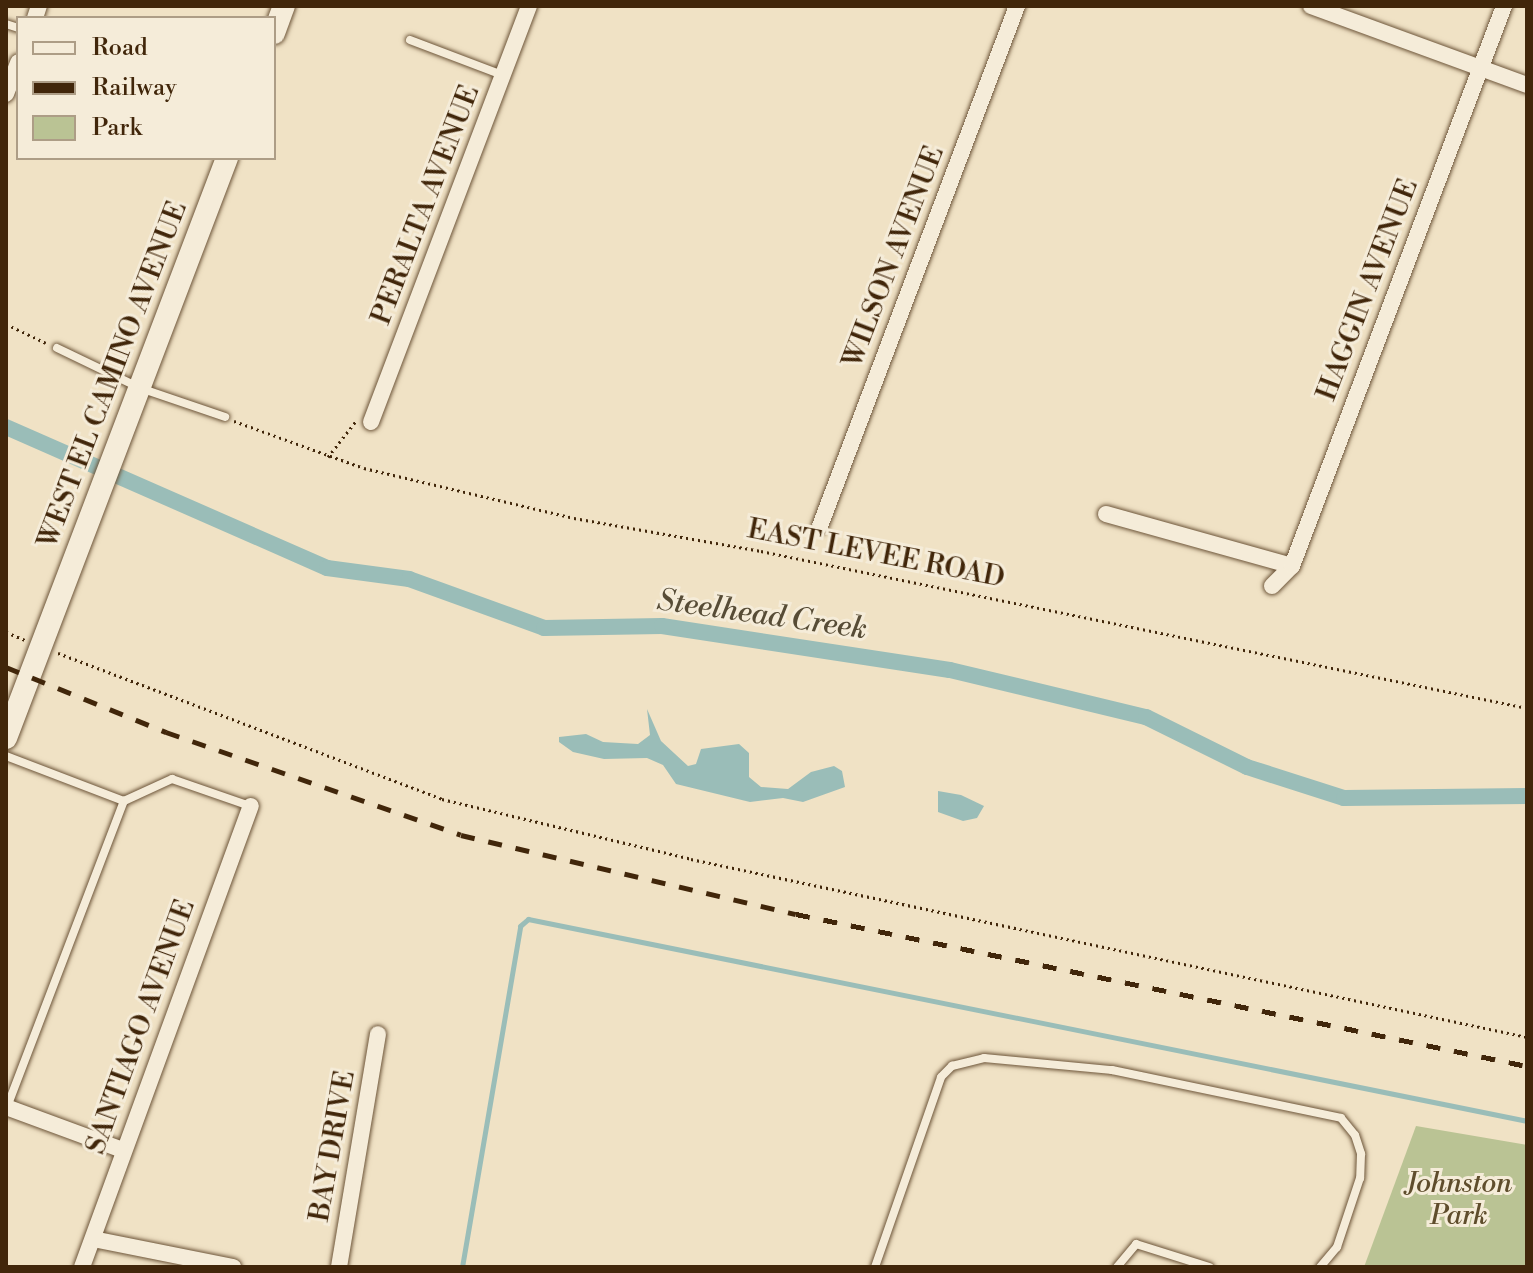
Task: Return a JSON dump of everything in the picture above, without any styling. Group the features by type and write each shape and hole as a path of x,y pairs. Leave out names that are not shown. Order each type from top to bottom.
{"main road":[{"path":"276,28 284,6"},
{"name":"WEST EL CAMINO AVENUE","path":"6,738 226,160"}],"street":[{"name":"PERALTA AVENUE","path":"371,422 529,6"},
{"name":"WILSON AVENUE","path":"820,526 1017,6"},
{"path":"1311,6 1527,85"},
{"name":"HAGGIN AVENUE","path":"1272,586 1292,566 1504,6"},
{"path":"6,94 16,67"},
{"path":"1106,514 1292,566"},
{"name":"SANTIAGO AVENUE","path":"82,1267 251,806"},
{"name":"BAY DRIVE","path":"339,1267 378,1034"},
{"path":"6,1108 123,1150"},
{"path":"93,1239 233,1267"}],"lane":[{"path":"410,40 503,75"},
{"path":"57,348 140,388 225,417"},
{"path":"6,756 124,801"},
{"path":"6,1108 124,801 172,779 251,806"},
{"path":"875,1267 941,1077 952,1066 984,1058 1112,1070 1341,1118 1355,1135 1360,1178 1337,1247 1320,1267"},
{"path":"1117,1267 1136,1244 1209,1267"}],"path":[{"path":"6,324 57,348"},
{"name":"EAST LEVEE ROAD","path":"225,417 328,457 574,518 761,551 1527,708"},
{"path":"328,457 352,420 371,422"},
{"path":"6,632 442,799 691,859 1527,1037"}],"green space":[{"name":"Johnston Park","path":"1416,1126 1527,1145 1527,1267 1364,1267"}],"water":[{"path":"647,709 661,741 688,766 696,764 701,749 739,744 749,753 749,777 761,787 788,789 811,772 834,766 842,771 845,787 803,802 783,798 750,802 676,784 663,765 647,758 604,759 573,752 559,742 559,737 586,734 603,742 638,744 650,735"},
{"path":"938,791 961,795 984,806 977,818 963,821 938,812"}],"waterway":[{"name":"Steelhead Creek","path":"6,427 327,568 409,579 544,628 662,626 950,670 1146,717 1247,767 1344,798 1527,796"},
{"path":"462,1267 520,926 528,919 1527,1121"}],"railway":[{"path":"6,667 166,732 461,835 796,914 1527,1066"}]}
